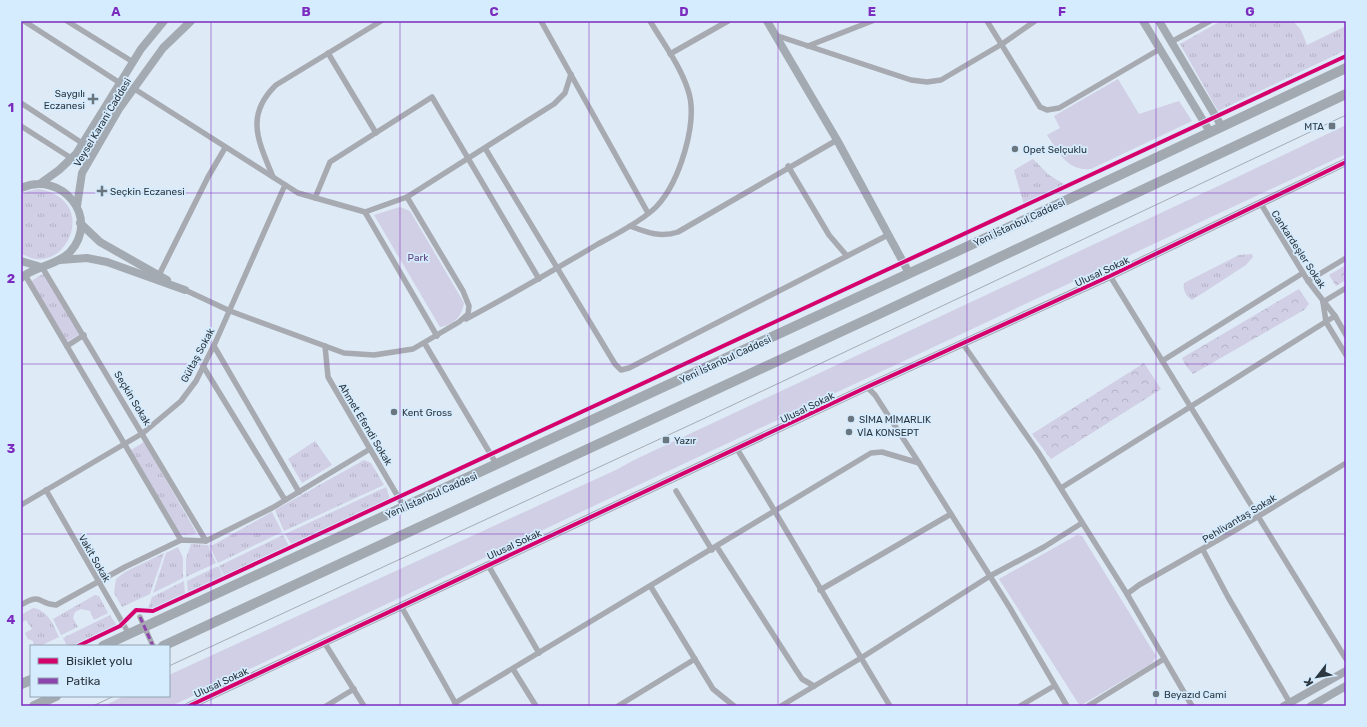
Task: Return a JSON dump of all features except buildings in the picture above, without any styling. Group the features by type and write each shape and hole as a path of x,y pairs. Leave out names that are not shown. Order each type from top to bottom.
{"highway":[{"name":"Yeni İstanbul Caddesi","path":"105,645 497,465 1346,68"},
{"path":"165,645 879,314 1346,94"},
{"path":"34,706 54,697"}],"street":[{"path":"24,21 120,83"},
{"path":"67,21 133,62"},
{"name":"Veysel Karani Caddesi","path":"41,183 71,158 141,49 164,21"},
{"name":"Veysel Karani Caddesi","path":"77,206 82,173 133,88 163,48 190,21"},
{"path":"274,178 258,140 257,117 268,92 276,85 381,21"},
{"path":"541,21 572,74 648,213"},
{"path":"80,222 100,242 185,290 230,311 344,353 374,355 413,349 425,344 459,322 539,279 630,226 656,207 671,186 685,152 691,120 689,91 670,54 650,21"},
{"path":"670,54 728,21"},
{"path":"767,21 837,140 909,273"},
{"path":"808,46 872,21"},
{"path":"987,21 1040,107 1048,110 1059,108 1160,49"},
{"path":"775,34 911,80 927,82 941,80 1002,44 1035,21"},
{"path":"1143,21 1210,132"},
{"path":"1159,21 1222,127"},
{"path":"1171,42 1210,21"},
{"path":"328,53 376,133"},
{"path":"133,88 225,148 298,193 365,212 406,197 554,104 565,93 572,74"},
{"path":"314,198 330,162 432,97 539,279"},
{"path":"21,103 82,143"},
{"path":"21,126 71,158"},
{"path":"630,226 650,234 668,234 678,232 788,166 837,140"},
{"path":"159,275 208,177 225,148"},
{"path":"485,148 615,364 621,370 624,370 888,235"},
{"name":"Ulusal Sokak","path":"189,706 202,704 324,642 738,449 867,387 1110,276 1346,162"},
{"path":"788,166 829,235 847,256"},
{"path":"21,188 29,184 41,183 60,189 69,195 77,206 80,222 76,242 70,252 60,260"},
{"name":"Gültaş Sokak","path":"21,505 143,433 181,401 196,381 214,346 285,185"},
{"path":"406,197 463,290 469,306 468,314 459,322"},
{"name":"Cankardeşler Sokak","path":"1260,204 1308,281 1335,316 1346,335"},
{"path":"365,212 437,336"},
{"path":"181,540 126,444 67,346 23,277 60,260 87,258 107,262 185,290"},
{"path":"1308,281 1346,258"},
{"path":"21,261 42,267"},
{"name":"Seçkin Sokak","path":"42,267 143,433 206,541"},
{"path":"1162,361 1303,273"},
{"path":"1110,276 1346,660"},
{"path":"1323,302 1346,288"},
{"name":"Cankardeşler Sokak","path":"1323,302 1326,322 1346,355"},
{"path":"1061,488 1335,316"},
{"path":"67,346 84,335"},
{"path":"425,344 497,465"},
{"path":"963,344 1038,452 1061,488 1127,594 1192,706"},
{"path":"214,346 299,492"},
{"name":"Ahmet Efendi Sokak","path":"325,346 328,377 404,507"},
{"path":"203,366 285,500"},
{"path":"867,387 875,395 990,576 1067,706"},
{"path":"21,605 32,599 38,598 56,605 98,581 181,540 206,541 285,500 370,449"},
{"path":"738,449 776,511 820,590 837,614 890,706"},
{"path":"401,606 456,705 539,653 871,453 882,452 919,463"},
{"name":"Pehlivantaş Sokak","path":"1127,594 1139,585 1203,550 1346,463"},
{"name":"Vakit Sokak","path":"46,490 129,634"},
{"path":"676,491 802,679 814,686"},
{"path":"820,590 951,514"},
{"path":"781,706 862,658 990,576 1044,548 1082,523"},
{"path":"1203,550 1287,704 1346,671"},
{"path":"488,565 539,653"},
{"path":"651,586 713,689 734,706"},
{"path":"140,617 153,645"},
{"path":"324,642 364,706"},
{"path":"618,706 695,659"},
{"path":"1088,706 1164,659"},
{"path":"513,669 536,706"},
{"path":"1020,706 1054,686"},
{"path":"1311,706 1346,686"},
{"path":"326,706 354,690"}],"green space":[{"path":"1221,21 1293,21 1301,30 1307,45 1346,26 1346,50 1218,111 1180,44"},
{"path":"1118,79 1139,114 1179,101 1192,121 1091,169 1083,169 1070,164 1064,160 1047,135 1060,128 1054,116"},
{"path":"1346,125 1346,154 602,502 197,694 171,706 104,706 122,697 170,697 170,675 618,469 634,460"},
{"path":"1033,159 1049,175 1067,186 1024,205 1014,170"},
{"path":"39,189 58,196 69,208 73,222 70,236 62,249 51,257 36,259 21,253 21,195 28,191"},
{"name":"Park","path":"400,207 410,211 464,303 459,316 453,322 445,326 440,327 374,215"},
{"path":"1252,254 1253,257 1246,265 1192,300 1186,294 1184,290 1184,283 1239,255"},
{"path":"1346,265 1346,280 1336,286 1329,275"},
{"path":"44,273 80,334 67,342 30,282"},
{"path":"1299,289 1309,304 1304,310 1193,374 1186,366 1182,358"},
{"path":"1144,363 1161,389 1051,459 1032,434"},
{"path":"315,441 332,465 302,483 288,459"},
{"path":"144,442 196,532 195,534 181,534 131,450"},
{"path":"364,460 371,463 384,485 284,531 275,510"},
{"path":"386,487 390,499 292,545 285,534"},
{"path":"272,512 282,532 218,563 209,545 213,545"},
{"path":"283,535 289,546 224,576 219,566"},
{"path":"1077,535 1082,536 1156,656 1152,663 1080,706 999,579"},
{"path":"191,544 208,545 216,563 186,577 186,559"},
{"path":"178,547 183,558 183,578 153,593 166,553"},
{"path":"164,553 150,594 122,607 114,593 116,579 125,572"},
{"path":"216,567 219,567 223,577 188,593 187,581"},
{"path":"184,581 185,594 153,609 148,609 152,597"},
{"path":"95,595 99,596 108,613 94,620 90,611 81,609 75,612 73,618 78,627 61,635 53,619"},
{"path":"33,608 38,609 50,619 59,637 42,645 34,645 33,641 28,639 25,633 32,629 26,620 21,623 21,615"},
{"path":"110,615 117,626 76,645 66,645 63,638"}],"tram line":[{"path":"170,666 703,419 1346,115"},
{"path":"93,706 112,697"}],"marked path":[{"path":"140,617 153,645"}],"cycle path":[{"path":"80,645 120,626 136,610 153,611 1346,56"},
{"path":"189,706 867,387 1110,276 1346,162"}],"place":[{"name":"Saygılı Eczanesi","path":"93,99"},
{"name":"MTA","path":"1332,126"},
{"name":"Opet Selçuklu","path":"1015,149"},
{"name":"Seçkin Eczanesi","path":"102,191"},
{"name":"Kent Gross","path":"394,412"},
{"name":"SİMA MİMARLIK","path":"851,419"},
{"name":"VİA KONSEPT","path":"849,432"},
{"name":"Yazır","path":"666,440"},
{"name":"Beyazıd Cami","path":"1156,694"}]}
